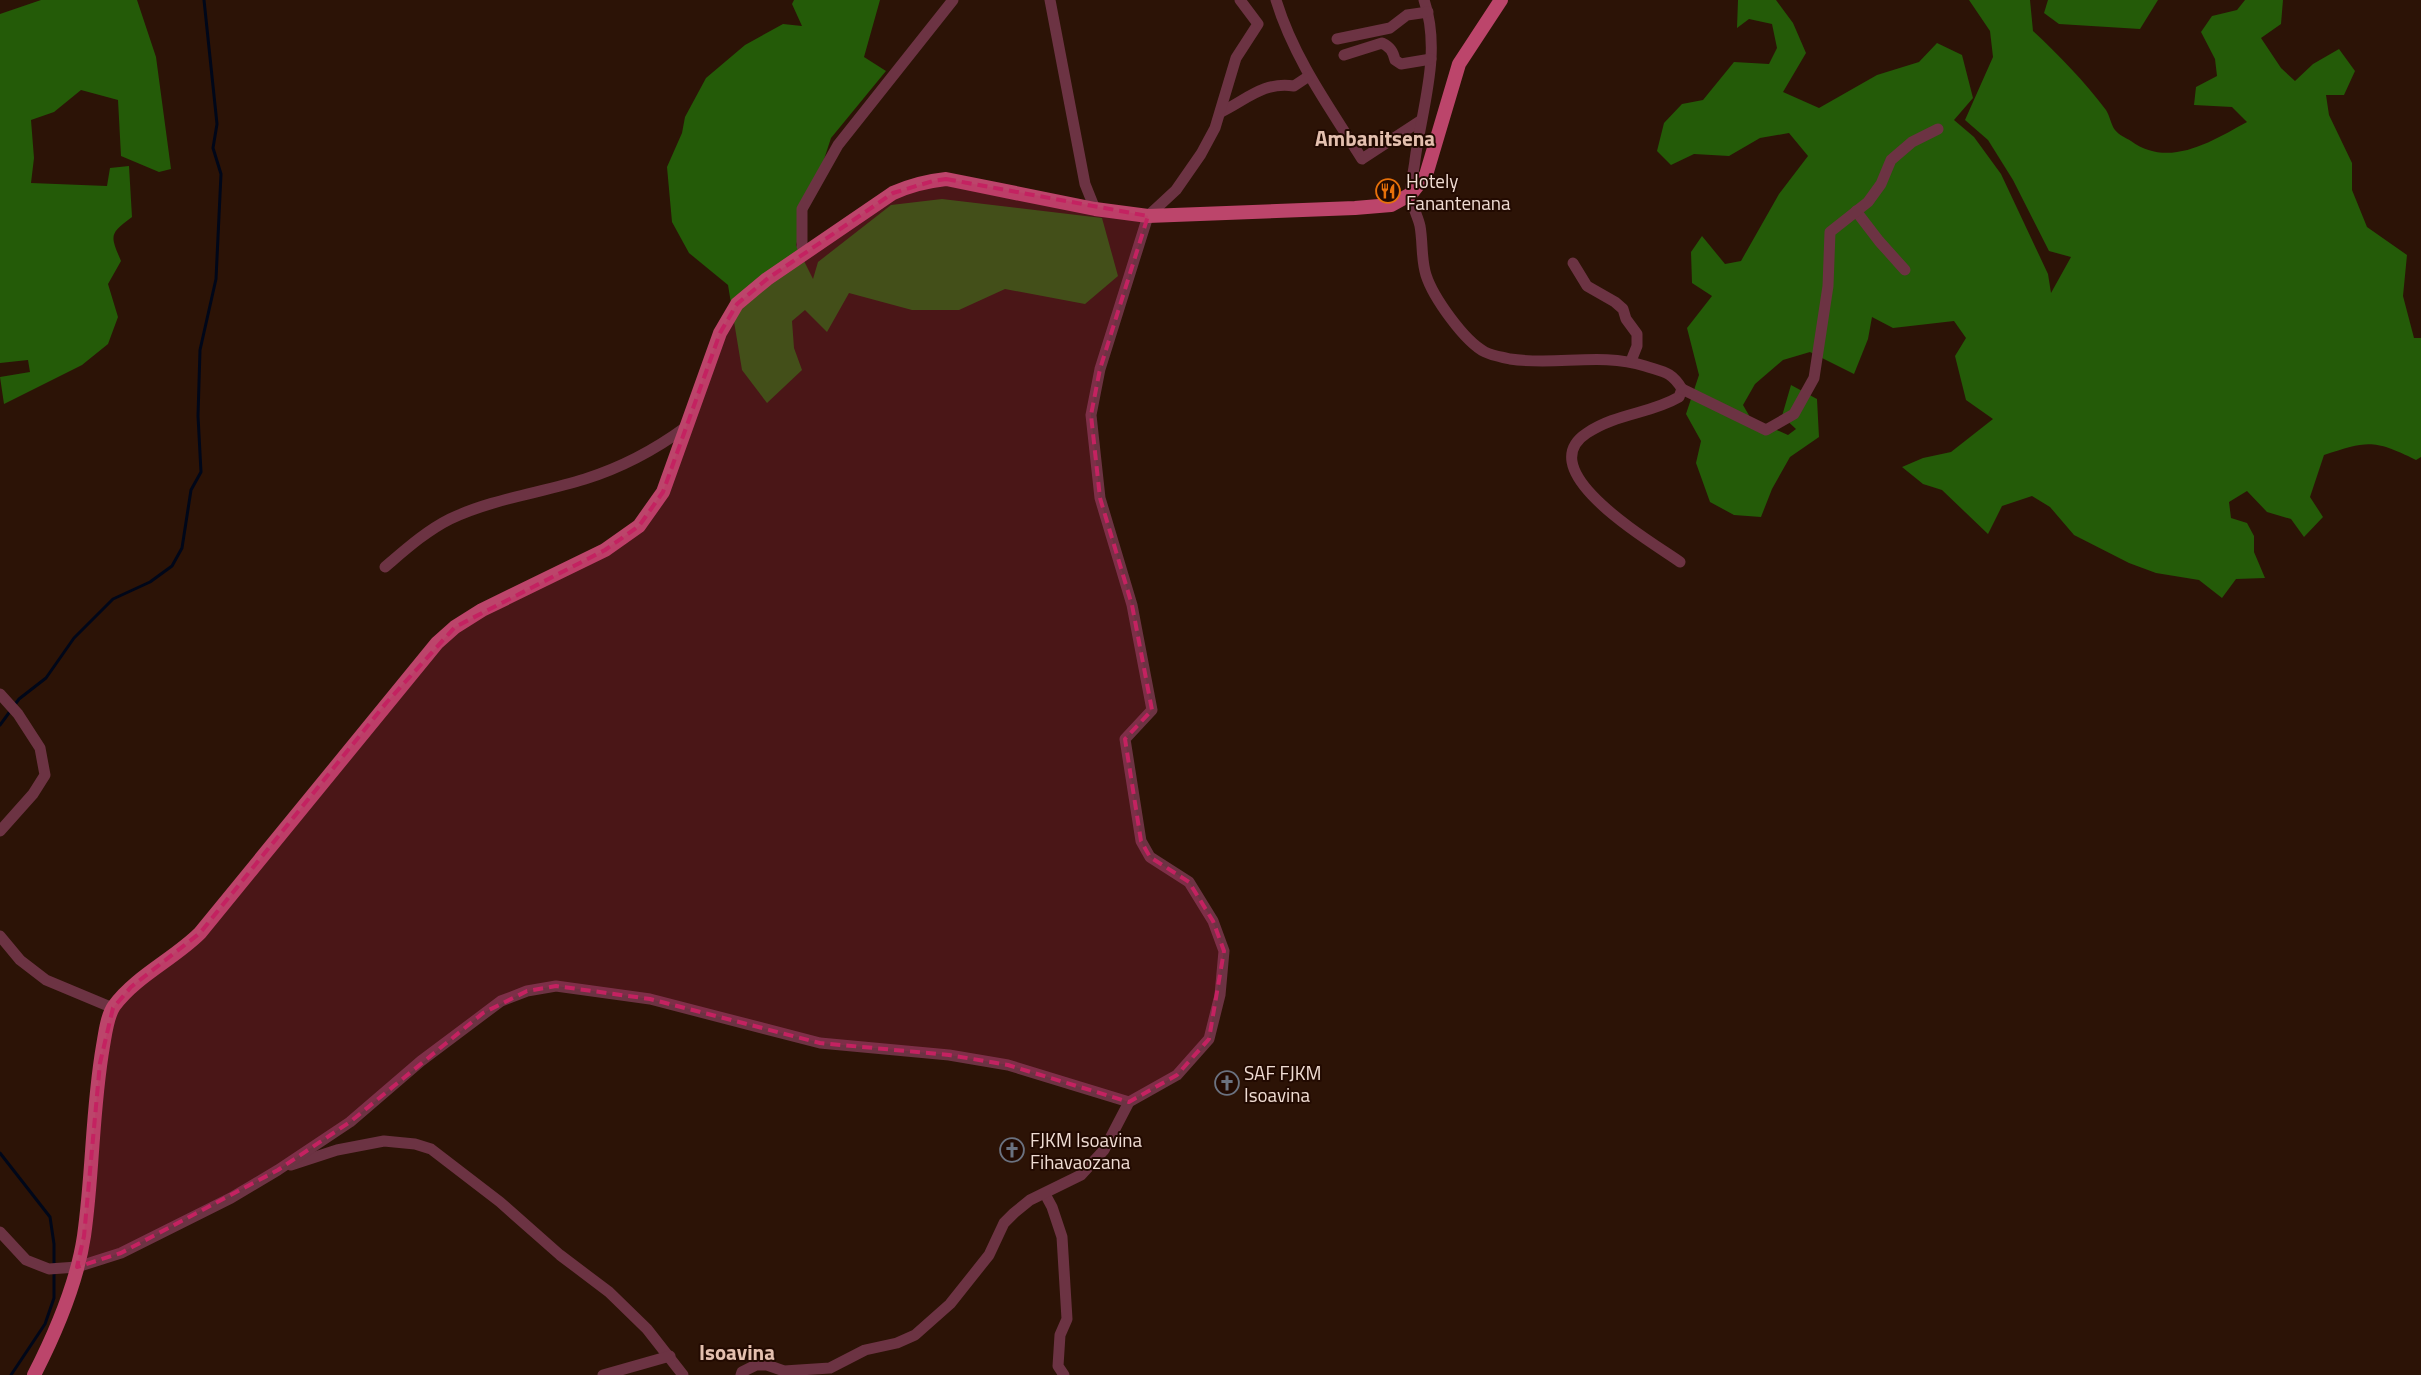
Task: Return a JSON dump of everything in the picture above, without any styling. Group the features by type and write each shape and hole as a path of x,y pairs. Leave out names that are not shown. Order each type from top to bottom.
{"main road":[{"path":"34,1375 61,1315 77,1267 84,1236 100,1063 113,1008 131,987 184,949 200,933 437,643 455,627 482,610 605,550 639,526 663,492 720,333 730,315 751,292 894,192 911,185 933,181 954,181 1095,209 1148,216 1355,208 1391,204 1411,194 1426,175 1459,64 1501,0"}],"street":[{"path":"805,253 802,246 802,209 838,145 953,0"},
{"path":"1050,0 1085,184 1095,209"},
{"path":"741,1375 742,1372 756,1365 767,1365 784,1371 830,1368 864,1350 897,1343 916,1335 950,1304 988,1255 1004,1223 1030,1200 1081,1175 1104,1150 1130,1102 1177,1075 1209,1039 1220,995 1224,952 1213,921 1190,882 1150,857 1141,841 1125,739 1152,710 1132,605 1100,498 1091,415 1100,369 1148,216 1176,190 1201,154 1221,112 1236,58 1258,24 1240,0"},
{"path":"1276,0 1284,25 1309,76 1362,159 1420,121"},
{"path":"1424,0 1433,35 1411,194 1420,225 1422,255 1426,276 1446,309 1473,343 1484,351 1498,357 1524,361 1586,359 1631,361 1661,369 1677,381 1682,389 1766,430 1794,414 1814,378 1828,286 1830,232 1868,202 1881,184 1891,160 1912,142 1938,129"},
{"path":"1337,40 1390,28 1407,15 1428,12"},
{"path":"1344,55 1382,43 1388,45 1393,51 1395,60 1401,64 1431,59"},
{"path":"1221,112 1259,90 1279,84 1294,86 1309,76"},
{"path":"1856,211 1905,270"},
{"path":"1573,263 1587,286 1623,308 1626,319 1637,334 1637,346 1631,361"},
{"path":"1680,562 1627,525 1586,490 1574,472 1570,459 1574,445 1586,433 1612,418 1668,404 1679,397 1682,389"},
{"path":"386,567 415,542 448,520 477,508 586,479 626,462 686,427"},
{"path":"0,831 33,794 45,775 40,748 18,714 4,698"},
{"path":"0,936 20,960 46,980 113,1008"},
{"path":"0,1232 5,1242 26,1260 54,1268 77,1267 121,1253 231,1198 278,1170 350,1122 421,1061 484,1012 501,1002 527,991 556,986 650,999 820,1043 949,1055 1008,1065 1130,1102"},
{"path":"278,1170 338,1150 384,1141 415,1144 431,1149 500,1202 560,1255 609,1292 647,1329 683,1375"},
{"path":"1045,1194 1052,1207 1062,1236 1067,1319 1060,1335 1058,1366 1064,1375"},
{"path":"603,1375 670,1356"}],"highlighted area":[{"path":"946,179 1148,216 1100,369 1091,415 1100,498 1132,605 1152,710 1125,739 1141,841 1150,857 1189,882 1213,921 1224,951 1209,1039 1177,1075 1129,1102 1008,1065 949,1055 820,1043 650,999 556,986 527,991 483,1013 350,1122 278,1170 121,1253 77,1267 84,1236 100,1063 113,1008 131,987 200,933 387,702 455,627 605,550 639,526 663,492 720,333 737,304 767,279 893,193 933,181"}],"green space":[{"path":"41,0 137,0 156,57 171,169 159,172 121,156 118,100 81,90 54,112 31,120 34,158 31,183 107,186 110,168 129,166 132,217 119,227 114,236 115,246 121,261 108,284 118,317 108,344 82,365 4,404 0,377 30,372 28,360 0,363 0,14"},
{"path":"794,0 880,0 864,57 886,71 831,138 796,245 813,279 818,262 891,205 942,199 1102,218 1118,276 1085,304 1005,289 959,310 912,310 849,293 827,332 805,310 792,321 794,348 802,370 767,403 742,370 728,285 689,253 672,222 667,167 682,133 685,117 706,78 745,45 783,24 802,26 792,4"},
{"path":"1738,0 1776,0 1793,23 1806,53 1783,92 1819,108 1877,75 1919,62 1937,43 1962,55 1973,98 1954,120 1974,137 2001,174 2048,274 2051,293 2071,257 2049,251 2013,180 1988,140 1965,120 1993,57 1990,31 1969,0 2030,0 2033,31 2089,89 2106,110 2115,130 2145,149 2160,153 2190,149 2205,144 2247,122 2232,107 2194,105 2196,87 2217,76 2215,59 2201,32 2212,16 2237,10 2245,0 2283,0 2281,24 2261,38 2281,68 2295,81 2313,64 2339,49 2355,71 2344,95 2326,95 2329,115 2352,163 2352,190 2367,227 2407,255 2403,296 2414,338 2421,338 2421,457 2416,460 2390,448 2370,444 2351,447 2324,455 2310,497 2323,517 2304,537 2291,519 2267,512 2247,491 2229,502 2231,518 2247,523 2254,536 2254,552 2265,578 2236,579 2222,598 2199,580 2156,573 2129,563 2074,535 2050,507 2032,496 2002,506 1988,534 1942,490 1923,484 1902,467 1923,458 1951,452 1993,419 1966,400 1955,356 1966,338 1954,321 1893,328 1872,317 1868,339 1854,374 1810,352 1783,360 1755,384 1743,405 1754,424 1770,427 1788,435 1796,429 1782,416 1791,385 1817,399 1819,437 1790,457 1772,489 1761,517 1734,515 1710,502 1696,463 1701,441 1686,414 1699,375 1687,328 1712,296 1692,283 1691,252 1702,236 1725,264 1741,261 1779,194 1808,156 1789,133 1760,138 1729,156 1694,154 1671,165 1657,151 1664,123 1682,104 1703,100 1734,62 1769,64 1777,48 1772,24 1749,19 1737,28"},
{"path":"2048,0 2158,0 2140,29 2059,24 2044,13"}],"waterway":[{"path":"0,725 19,699 46,678 74,638 113,599 150,582 172,566 182,548 191,490 201,472 198,416 200,350 216,279 221,174 213,148 217,124 204,0"},
{"path":"0,1153 50,1217 54,1244 54,1265"},
{"path":"11,1375 45,1324 54,1298 54,1271"}],"place":[{"name":"Hotely Fanantenana","path":"1388,191"},
{"name":"SAF FJKM Isoavina","path":"1227,1083"},
{"name":"FJKM Isoavina Fihavaozana","path":"1012,1150"}],"district":[{"name":"Ambanitsena","path":"1375,138"},
{"name":"Isoavina","path":"737,1352"}]}
